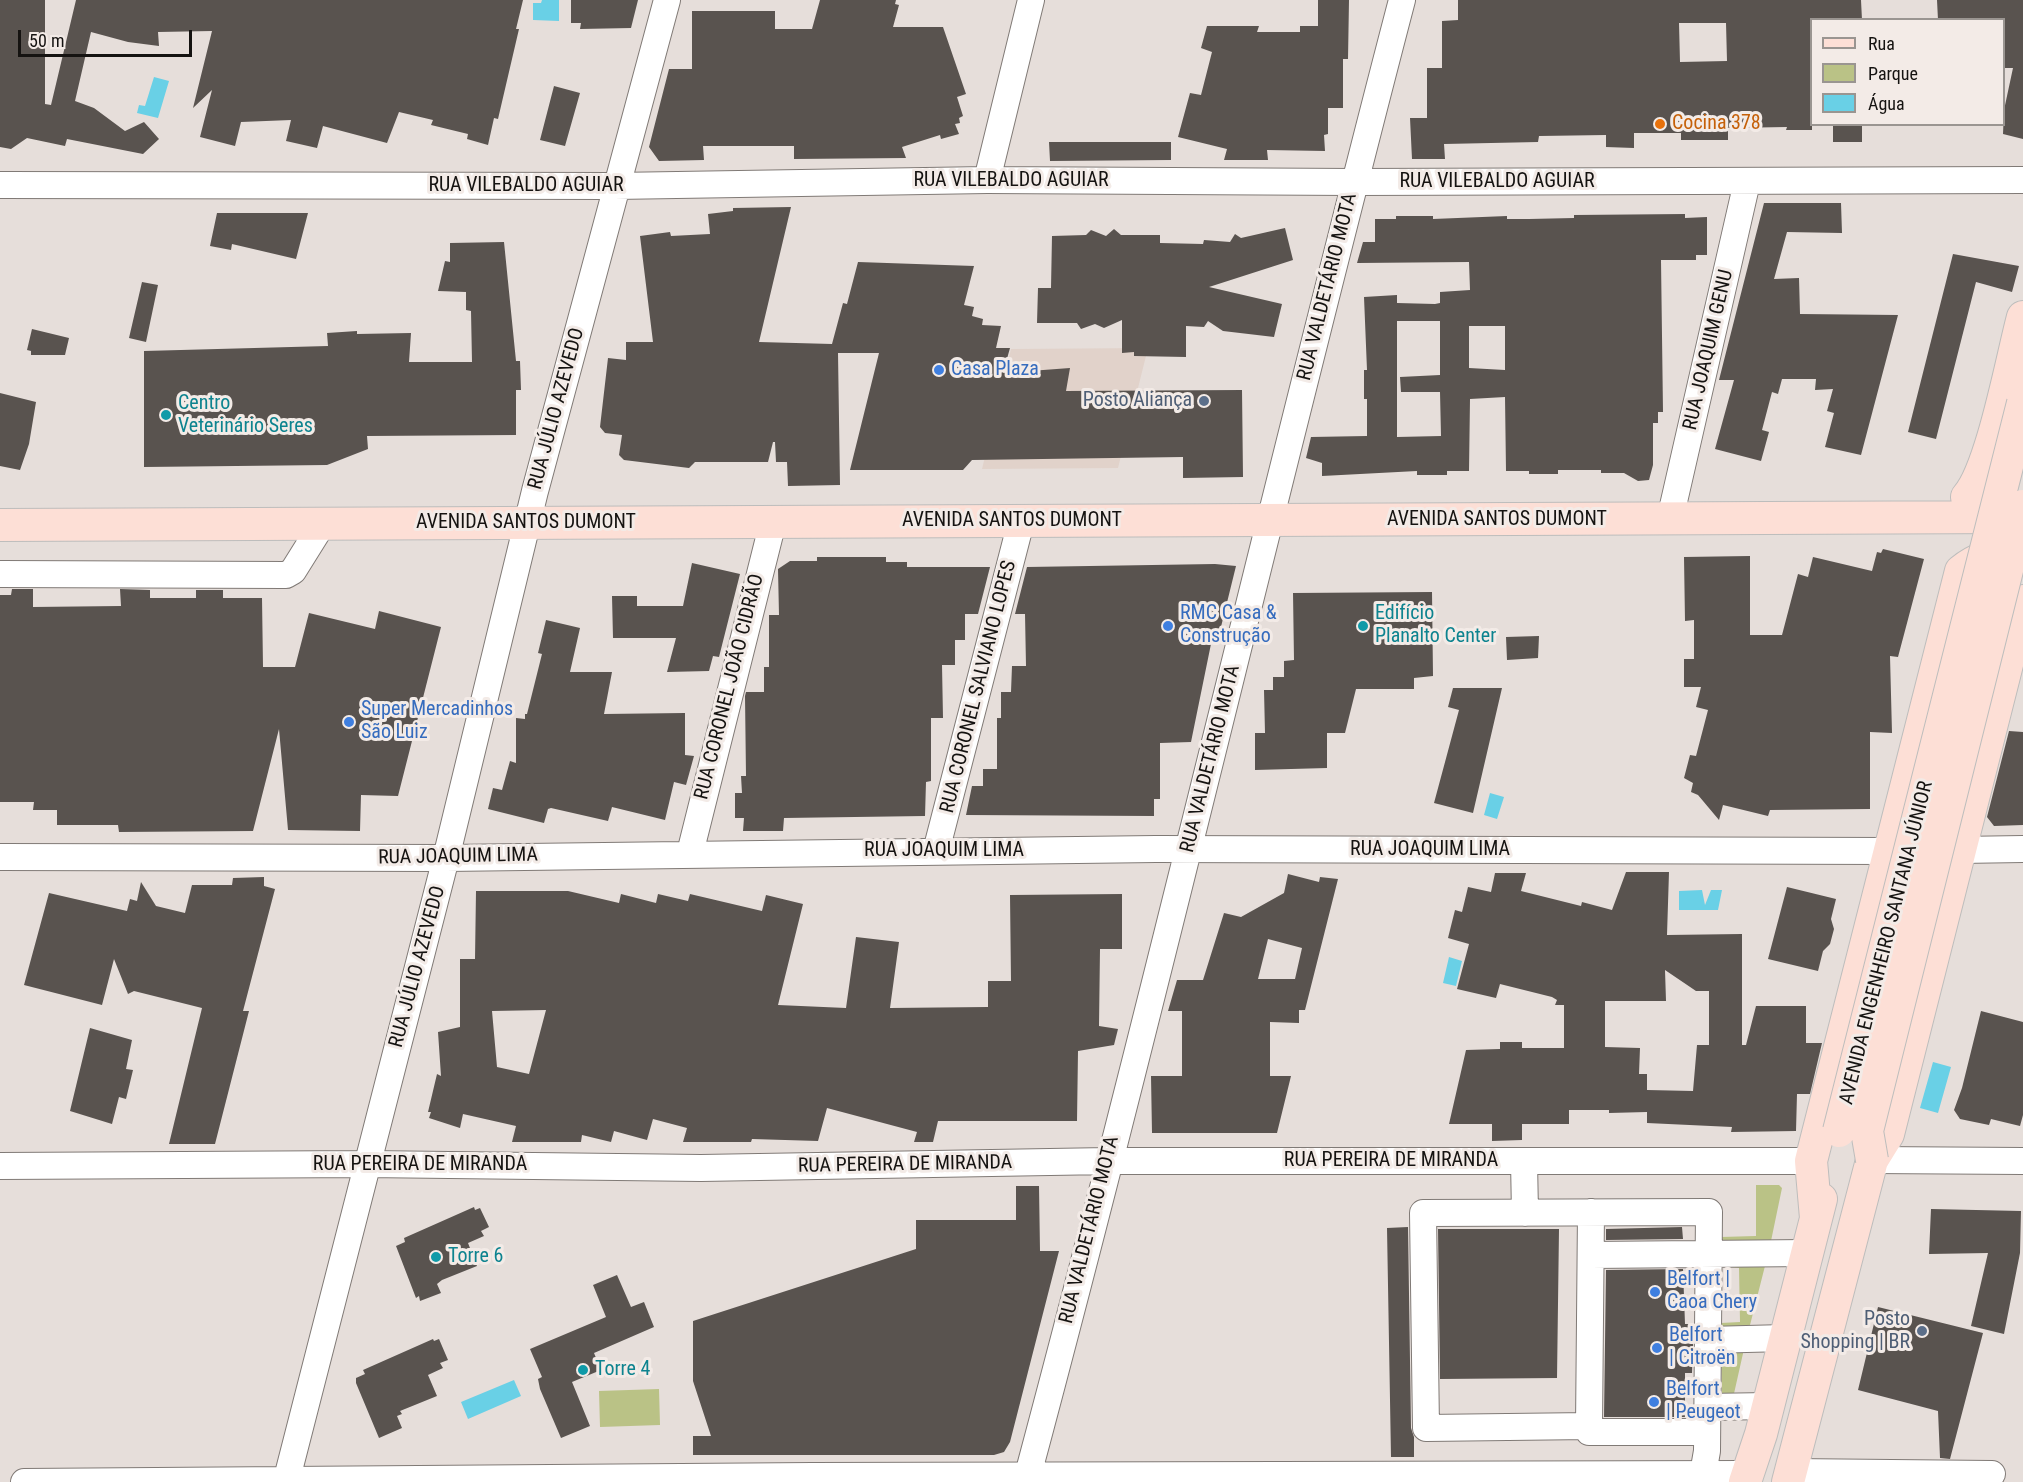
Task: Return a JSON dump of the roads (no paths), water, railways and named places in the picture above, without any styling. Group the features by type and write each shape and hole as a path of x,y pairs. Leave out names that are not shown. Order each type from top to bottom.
{"main road":[{"path":"1928,518 1967,497 1976,487 1985,463 2023,317"},
{"name":"AVENIDA ENGENHEIRO SANTANA JÚNIOR","path":"1746,1478 1765,1420 2023,403"},
{"path":"1985,463 1992,476 2023,479"},
{"path":"1967,497 2023,496"},
{"name":"AVENIDA ENGENHEIRO SANTANA JÚNIOR","path":"1790,1477 1872,1160 1867,1131 2023,506"},
{"name":"AVENIDA SANTOS DUMONT","path":"0,525 2023,518"},
{"path":"1816,1218 1811,1161 1961,571 1977,559 1997,557 2015,562 2023,571"},
{"path":"1872,1160 1888,1134 2023,601"},
{"path":"1765,1420 1774,1462 1790,1477"}],"street":[{"name":"RUA JÚLIO AZEVEDO","path":"286,1481 615,186 667,0"},
{"path":"987,180 1031,0"},
{"name":"RUA VALDETÁRIO MOTA","path":"1027,1480 1189,849 1354,182 1402,0"},
{"name":"RUA VILEBALDO AGUIAR","path":"0,186 615,186 987,180 1354,182 2023,180"},
{"name":"RUA JOAQUIM GENU","path":"1670,519 1747,182"},
{"name":"RUA CORONEL JOÃO CIDRÃO","path":"690,853 773,522"},
{"name":"RUA CORONEL SALVIANO LOPES","path":"936,852 1021,522"},
{"path":"0,574 286,575 293,571 323,524"},
{"name":"RUA JOAQUIM LIMA","path":"0,857 446,858 690,853 1189,849 1889,851"},
{"path":"1960,850 2023,849"},
{"path":"1872,1160 2023,1161"},
{"name":"RUA PEREIRA DE MIRANDA","path":"0,1166 366,1164 701,1168 1108,1161 1811,1161"},
{"path":"1524,1161 1525,1213"},
{"path":"1591,1212 1589,1432 1707,1419 1765,1420"},
{"path":"1589,1426 1426,1428 1423,1214 1708,1212 1707,1419 1703,1474"},
{"path":"1591,1255 1807,1253"},
{"path":"1707,1340 1785,1338"},
{"path":"24,1482 813,1476 1027,1480 1703,1474 1746,1478"},
{"path":"1790,1477 1992,1474"}],"water":[{"path":"542,0 559,0 559,21 533,20 533,3 541,3"},
{"path":"154,77 169,81 158,118 137,113 139,105 145,106"},
{"path":"1490,793 1504,797 1497,819 1484,815"},
{"path":"1702,890 1705,905 1711,890 1722,890 1718,910 1679,910 1679,891"},
{"path":"1449,957 1462,961 1456,986 1443,983"},
{"path":"1933,1062 1951,1067 1938,1113 1920,1108"},
{"path":"514,1380 521,1396 468,1419 461,1402"}],"place":[{"name":"Cocina 378","path":"1660,124"},
{"name":"Casa Plaza","path":"939,370"},
{"name":"Posto Aliança","path":"1204,401"},
{"name":"Centro Veterinário Seres","path":"166,415"},
{"name":"RMC Casa & Construção","path":"1168,626"},
{"name":"Edifício Planalto Center","path":"1363,626"},
{"name":"Super Mercadinhos São Luiz","path":"349,722"},
{"name":"Torre 6","path":"436,1257"},
{"name":"Belfort | Caoa Chery","path":"1655,1292"},
{"name":"Posto Shopping | BR","path":"1922,1331"},
{"name":"Belfort | Citroën","path":"1657,1348"},
{"name":"Torre 4","path":"583,1370"},
{"name":"Belfort | Peugeot","path":"1654,1402"}]}
